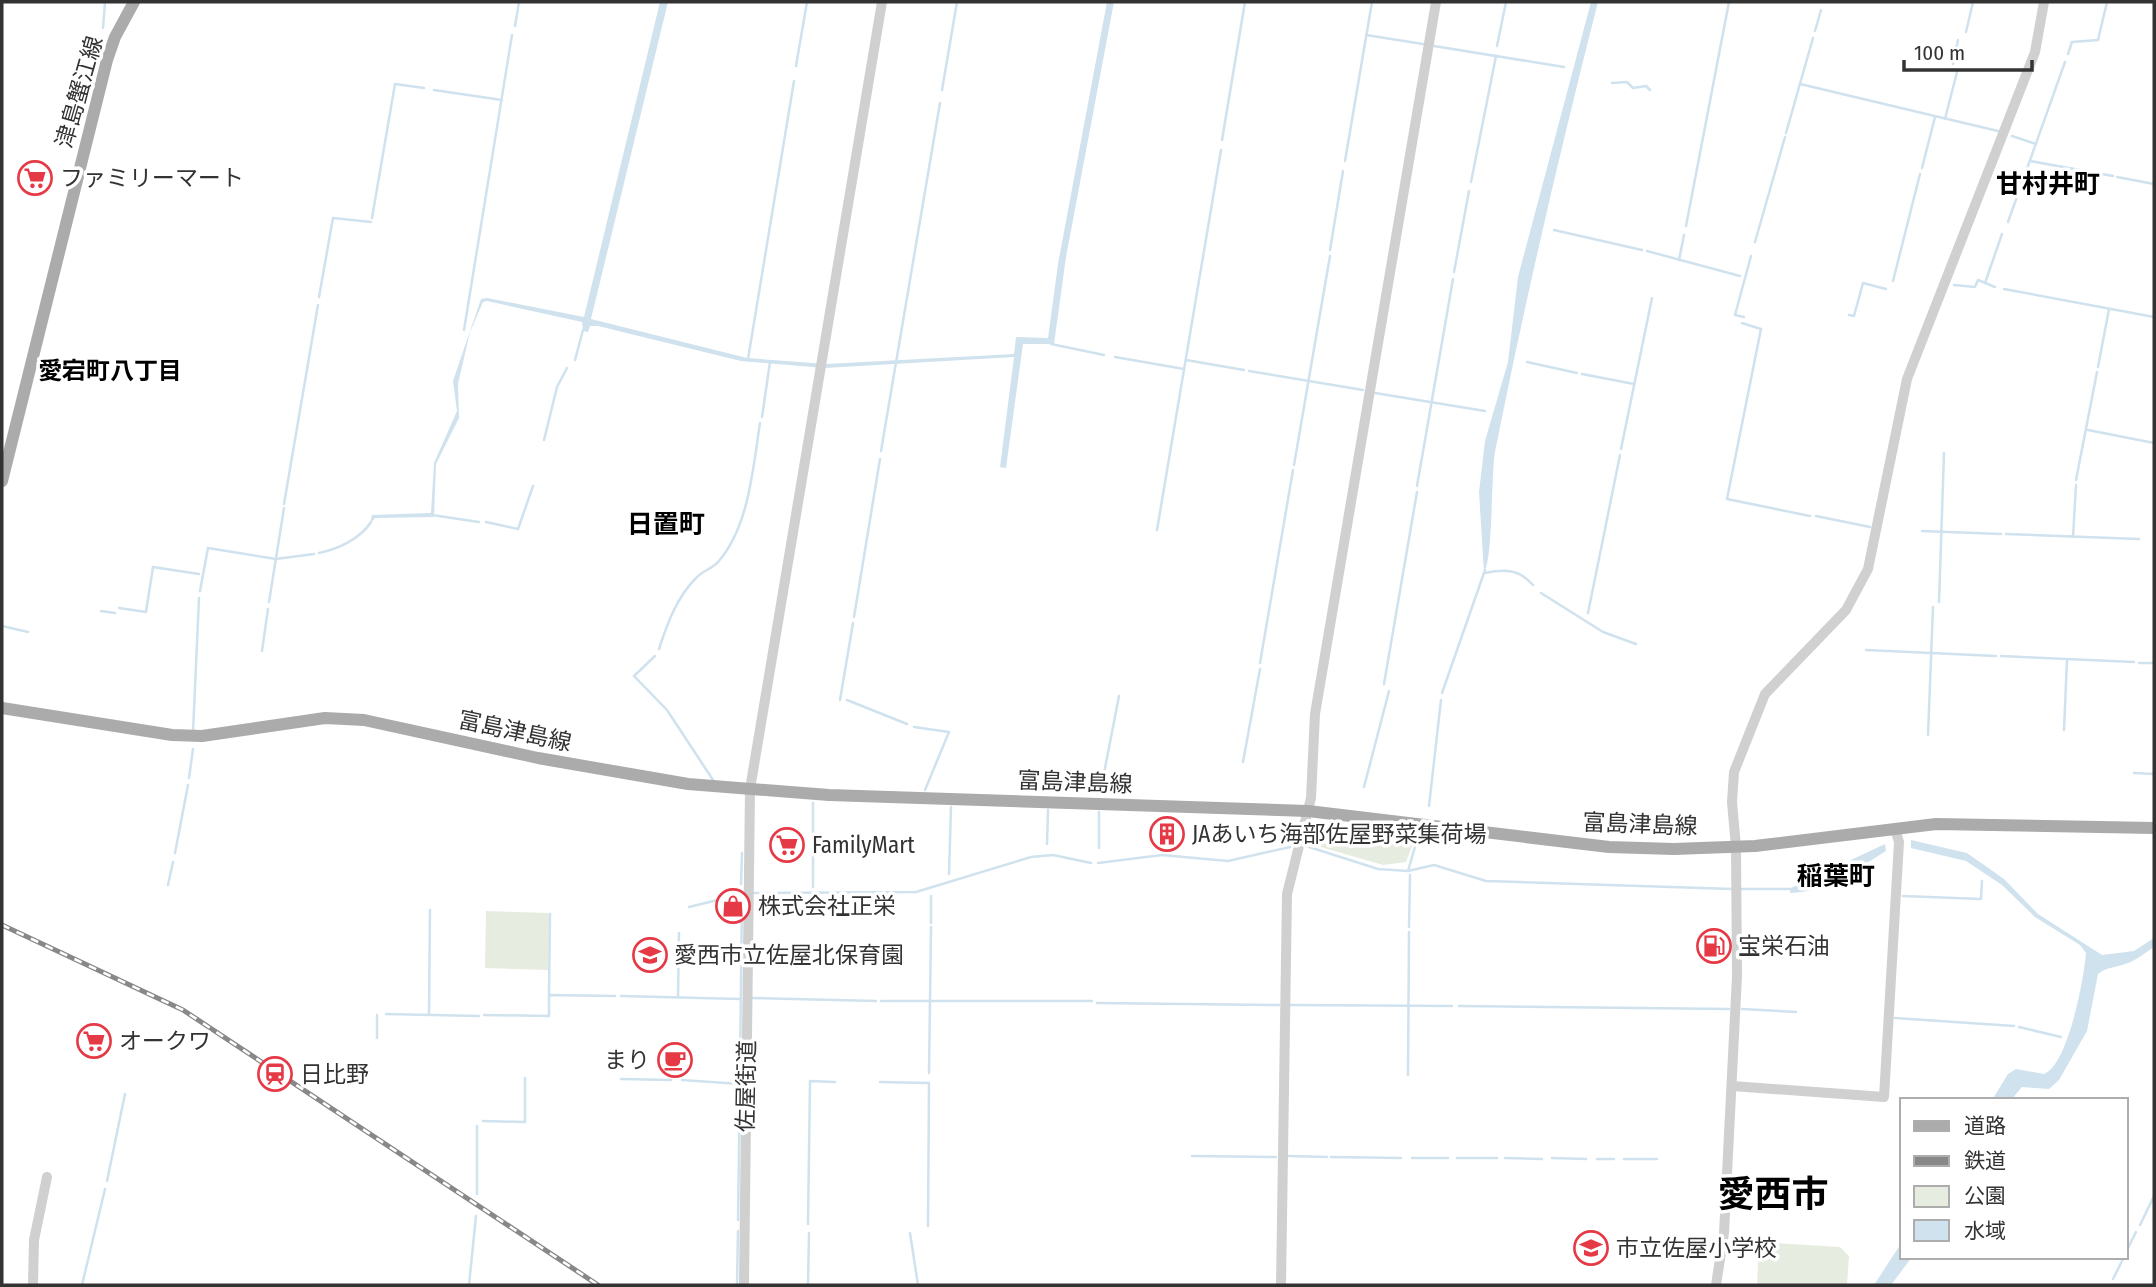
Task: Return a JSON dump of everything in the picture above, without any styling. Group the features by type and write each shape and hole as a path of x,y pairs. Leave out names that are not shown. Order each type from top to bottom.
{"main road":[{"name":"津島蟹江線","path":"2,481 107,60 115,37 134,2"},
{"name":"富島津島線","path":"2,708 172,735 202,736 325,718 364,720 647,779 750,789 1308,811 1609,846 1736,847 1970,823 2154,828"}],"street":[{"name":"佐屋街道","path":"744,1285 750,789 882,2"},
{"path":"1281,1285 1287,894 1308,811 1314,775 1315,714 1436,2"},
{"path":"1716,1285 1724,1233 1732,1086 1737,888 1732,802 1734,772 1765,694 1846,610 1868,569 1907,379 2035,52 2044,2"},
{"path":"1732,1086 1884,1097 1899,842 1895,829"},
{"path":"33,1285 34,1240 47,1177"}],"green space":[{"path":"1314,821 1417,833 1406,862 1383,865 1307,843"},
{"path":"486,911 549,913 548,970 485,968"},
{"path":"1759,1242 1840,1247 1849,1256 1847,1285 1757,1285"}],"water":[{"path":"660,2 668,2 591,319 747,358 826,364 1014,354 1016,337 1048,338 1058,264 1107,2 1114,2 1066,257 1054,344 1023,344 1006,468 1000,467 1014,357 825,368 741,361 598,326 590,326 588,332 583,331 582,322 487,301 483,302 470,332 458,384 459,418 436,464 434,517 375,518 370,524 372,515 431,513 434,463 457,411 453,381 481,299 584,317"},
{"path":"1591,2 1598,2 1518,339 1495,452 1489,551 1484,572 1479,492 1485,441 1508,362 1518,277"},
{"path":"1911,840 1967,853 2004,879 2038,914 2102,955 2134,951 2154,938 2154,947 2140,957 2098,974 2087,1031 2059,1080 2049,1089 2022,1087 2013,1098 1993,1098 2008,1074 2016,1069 2044,1074 2053,1067 2073,1020 2086,953 2080,945 2035,917 2002,885 1966,861 1911,848"},
{"path":"1885,844 1886,851 1840,879 1816,889 1790,893 1791,888"},
{"path":"1900,1245 1900,1259 1910,1259 1891,1285 1874,1285"}],"waterway":[{"path":"103,28 105,2"},
{"path":"515,26 519,2"},
{"path":"796,66 807,2"},
{"path":"942,90 957,2"},
{"path":"1222,140 1245,2"},
{"path":"1345,161 1372,2"},
{"path":"1497,46 1506,2"},
{"path":"1686,226 1729,2"},
{"path":"1966,32 1973,2"},
{"path":"2068,54 2072,42 2098,40 2107,2"},
{"path":"1815,31 1821,10"},
{"path":"464,330 512,35"},
{"path":"1366,35 1423,44"},
{"path":"1786,133 1813,38"},
{"path":"1953,64 1958,40"},
{"path":"1434,46 1564,67"},
{"path":"1471,182 1496,56"},
{"path":"2008,222 2065,62"},
{"path":"1945,119 1957,72"},
{"path":"748,359 794,81"},
{"path":"1612,83 1627,82 1633,88 1646,86 1650,90"},
{"path":"372,218 395,84 424,88"},
{"path":"1800,84 1998,131"},
{"path":"434,90 502,100"},
{"path":"881,451 940,103"},
{"path":"1922,168 1935,117"},
{"path":"2012,136 2036,144"},
{"path":"1755,242 1785,137"},
{"path":"1157,530 1221,150"},
{"path":"2030,161 2113,176"},
{"path":"1330,250 1343,171"},
{"path":"1893,281 1920,174"},
{"path":"2117,177 2154,184"},
{"path":"1454,272 1469,191"},
{"path":"319,297 333,218 371,222"},
{"path":"1554,230 1642,250"},
{"path":"1985,283 2002,234"},
{"path":"1679,260 1684,235"},
{"path":"1647,251 1740,276"},
{"path":"1294,465 1330,256"},
{"path":"1744,317 1735,315 1751,256"},
{"path":"1417,486 1453,279"},
{"path":"1954,285 1975,287 1978,280 1995,287"},
{"path":"1849,315 1854,316 1863,283 1886,289"},
{"path":"2004,289 2154,317"},
{"path":"1621,449 1652,298"},
{"path":"284,504 318,305"},
{"path":"2098,367 2109,309"},
{"path":"1742,323 1761,329 1727,499 1810,516"},
{"path":"575,360 583,330"},
{"path":"1051,344 1104,355"},
{"path":"1115,357 1184,369"},
{"path":"1186,360 1244,370"},
{"path":"762,417 770,362"},
{"path":"1527,362 1577,373"},
{"path":"544,440 557,387 567,368"},
{"path":"1249,371 1363,390"},
{"path":"2076,480 2097,372"},
{"path":"1582,374 1634,384"},
{"path":"1375,393 1485,411"},
{"path":"659,649 683,594 698,576 718,562 737,532 752,478 760,423"},
{"path":"2088,430 2154,443"},
{"path":"1939,602 1944,453"},
{"path":"1588,613 1620,455"},
{"path":"854,617 880,459"},
{"path":"1260,663 1293,470"},
{"path":"2073,537 2076,485"},
{"path":"486,522 518,529 533,486"},
{"path":"1384,684 1417,492"},
{"path":"269,602 284,508"},
{"path":"432,515 479,522"},
{"path":"1816,516 1870,527"},
{"path":"319,553 348,542 371,522"},
{"path":"1922,531 2001,534"},
{"path":"2006,534 2139,539"},
{"path":"200,591 208,548 276,559 314,554"},
{"path":"119,608 146,612 153,567 199,574"},
{"path":"1442,693 1485,570"},
{"path":"1485,573 1517,573 1533,585"},
{"path":"1541,593 1603,632 1636,644"},
{"path":"193,732 199,598"},
{"path":"1928,735 1933,607"},
{"path":"262,651 268,609"},
{"path":"101,611 115,613"},
{"path":"840,700 853,623"},
{"path":"2,626 28,632"},
{"path":"1866,650 1996,656"},
{"path":"655,656 634,676 667,710 713,780"},
{"path":"2001,656 2134,662"},
{"path":"2064,730 2067,660"},
{"path":"2139,663 2154,663"},
{"path":"1243,762 1260,669"},
{"path":"1364,787 1389,691"},
{"path":"1100,794 1119,696"},
{"path":"847,700 907,724"},
{"path":"1429,806 1441,700"},
{"path":"914,727 949,732 925,790"},
{"path":"189,778 193,749"},
{"path":"2134,773 2154,774"},
{"path":"175,853 188,785"},
{"path":"813,803 813,887"},
{"path":"949,874 951,807"},
{"path":"1047,844 1048,810"},
{"path":"1099,812 1099,848"},
{"path":"1408,871 1419,833"},
{"path":"1306,846 1378,869 1408,871 1434,865 1486,881 1733,889"},
{"path":"1098,863 1162,855 1228,861 1290,847"},
{"path":"741,884 742,853"},
{"path":"753,893 916,892 1031,857 1053,855 1091,863"},
{"path":"168,885 173,862"},
{"path":"1409,927 1410,875"},
{"path":"1903,896 1981,899 1982,881"},
{"path":"1740,889 1793,889"},
{"path":"689,907 742,894 740,1067"},
{"path":"931,896 931,923"},
{"path":"429,1015 430,910"},
{"path":"549,993 550,914"},
{"path":"929,1073 931,927"},
{"path":"1408,1075 1409,932"},
{"path":"678,997 679,933"},
{"path":"484,1015 549,1016 549,995 615,996"},
{"path":"621,996 740,999"},
{"path":"752,998 876,1001"},
{"path":"881,1001 1092,1001"},
{"path":"1097,1003 1279,1005"},
{"path":"1290,1005 1452,1006"},
{"path":"1459,1006 1729,1009"},
{"path":"1742,1009 1796,1012"},
{"path":"386,1014 479,1016"},
{"path":"377,1015 377,1038"},
{"path":"1895,1018 2014,1026"},
{"path":"2019,1027 2061,1037"},
{"path":"483,1121 525,1122 525,1078"},
{"path":"621,1079 671,1080"},
{"path":"682,1080 740,1084 738,1220"},
{"path":"808,1224 810,1081 835,1082"},
{"path":"880,1082 929,1083 928,1226"},
{"path":"107,1181 125,1094"},
{"path":"477,1126 477,1194"},
{"path":"1192,1156 1276,1157"},
{"path":"1288,1156 1327,1157"},
{"path":"1331,1157 1401,1158"},
{"path":"1412,1158 1448,1158"},
{"path":"1457,1158 1497,1158"},
{"path":"1505,1158 1542,1159"},
{"path":"1552,1158 1586,1159"},
{"path":"1597,1159 1614,1159"},
{"path":"1624,1159 1657,1159"},
{"path":"82,1285 105,1189"},
{"path":"2140,1225 2154,1196"},
{"path":"469,1285 476,1216"},
{"path":"737,1285 738,1231"},
{"path":"2128,1248 2136,1232"},
{"path":"808,1285 809,1233"},
{"path":"910,1233 918,1285"},
{"path":"2113,1279 2123,1259"},
{"path":"315,1285 347,1285"}],"railway":[{"path":"2,925 183,1010 598,1285"}],"place":[{"name":"ファミリーマート","path":"35,178"},
{"name":"JAあいち海部佐屋野菜集荷場","path":"1167,834"},
{"name":"FamilyMart","path":"787,845"},
{"name":"株式会社正栄","path":"733,906"},
{"name":"宝栄石油","path":"1714,946"},
{"name":"愛西市立佐屋北保育園","path":"650,955"},
{"name":"オークワ","path":"94,1041"},
{"name":"まり","path":"675,1060"},
{"name":"日比野","path":"275,1074"},
{"name":"市立佐屋小学校","path":"1591,1248"}],"district":[{"name":"甘村井町","path":"2048,184"},
{"name":"愛宕町八丁目","path":"110,371"},
{"name":"日置町","path":"666,524"},
{"name":"稲葉町","path":"1836,876"},
{"name":"愛西市","path":"1773,1194"}]}
